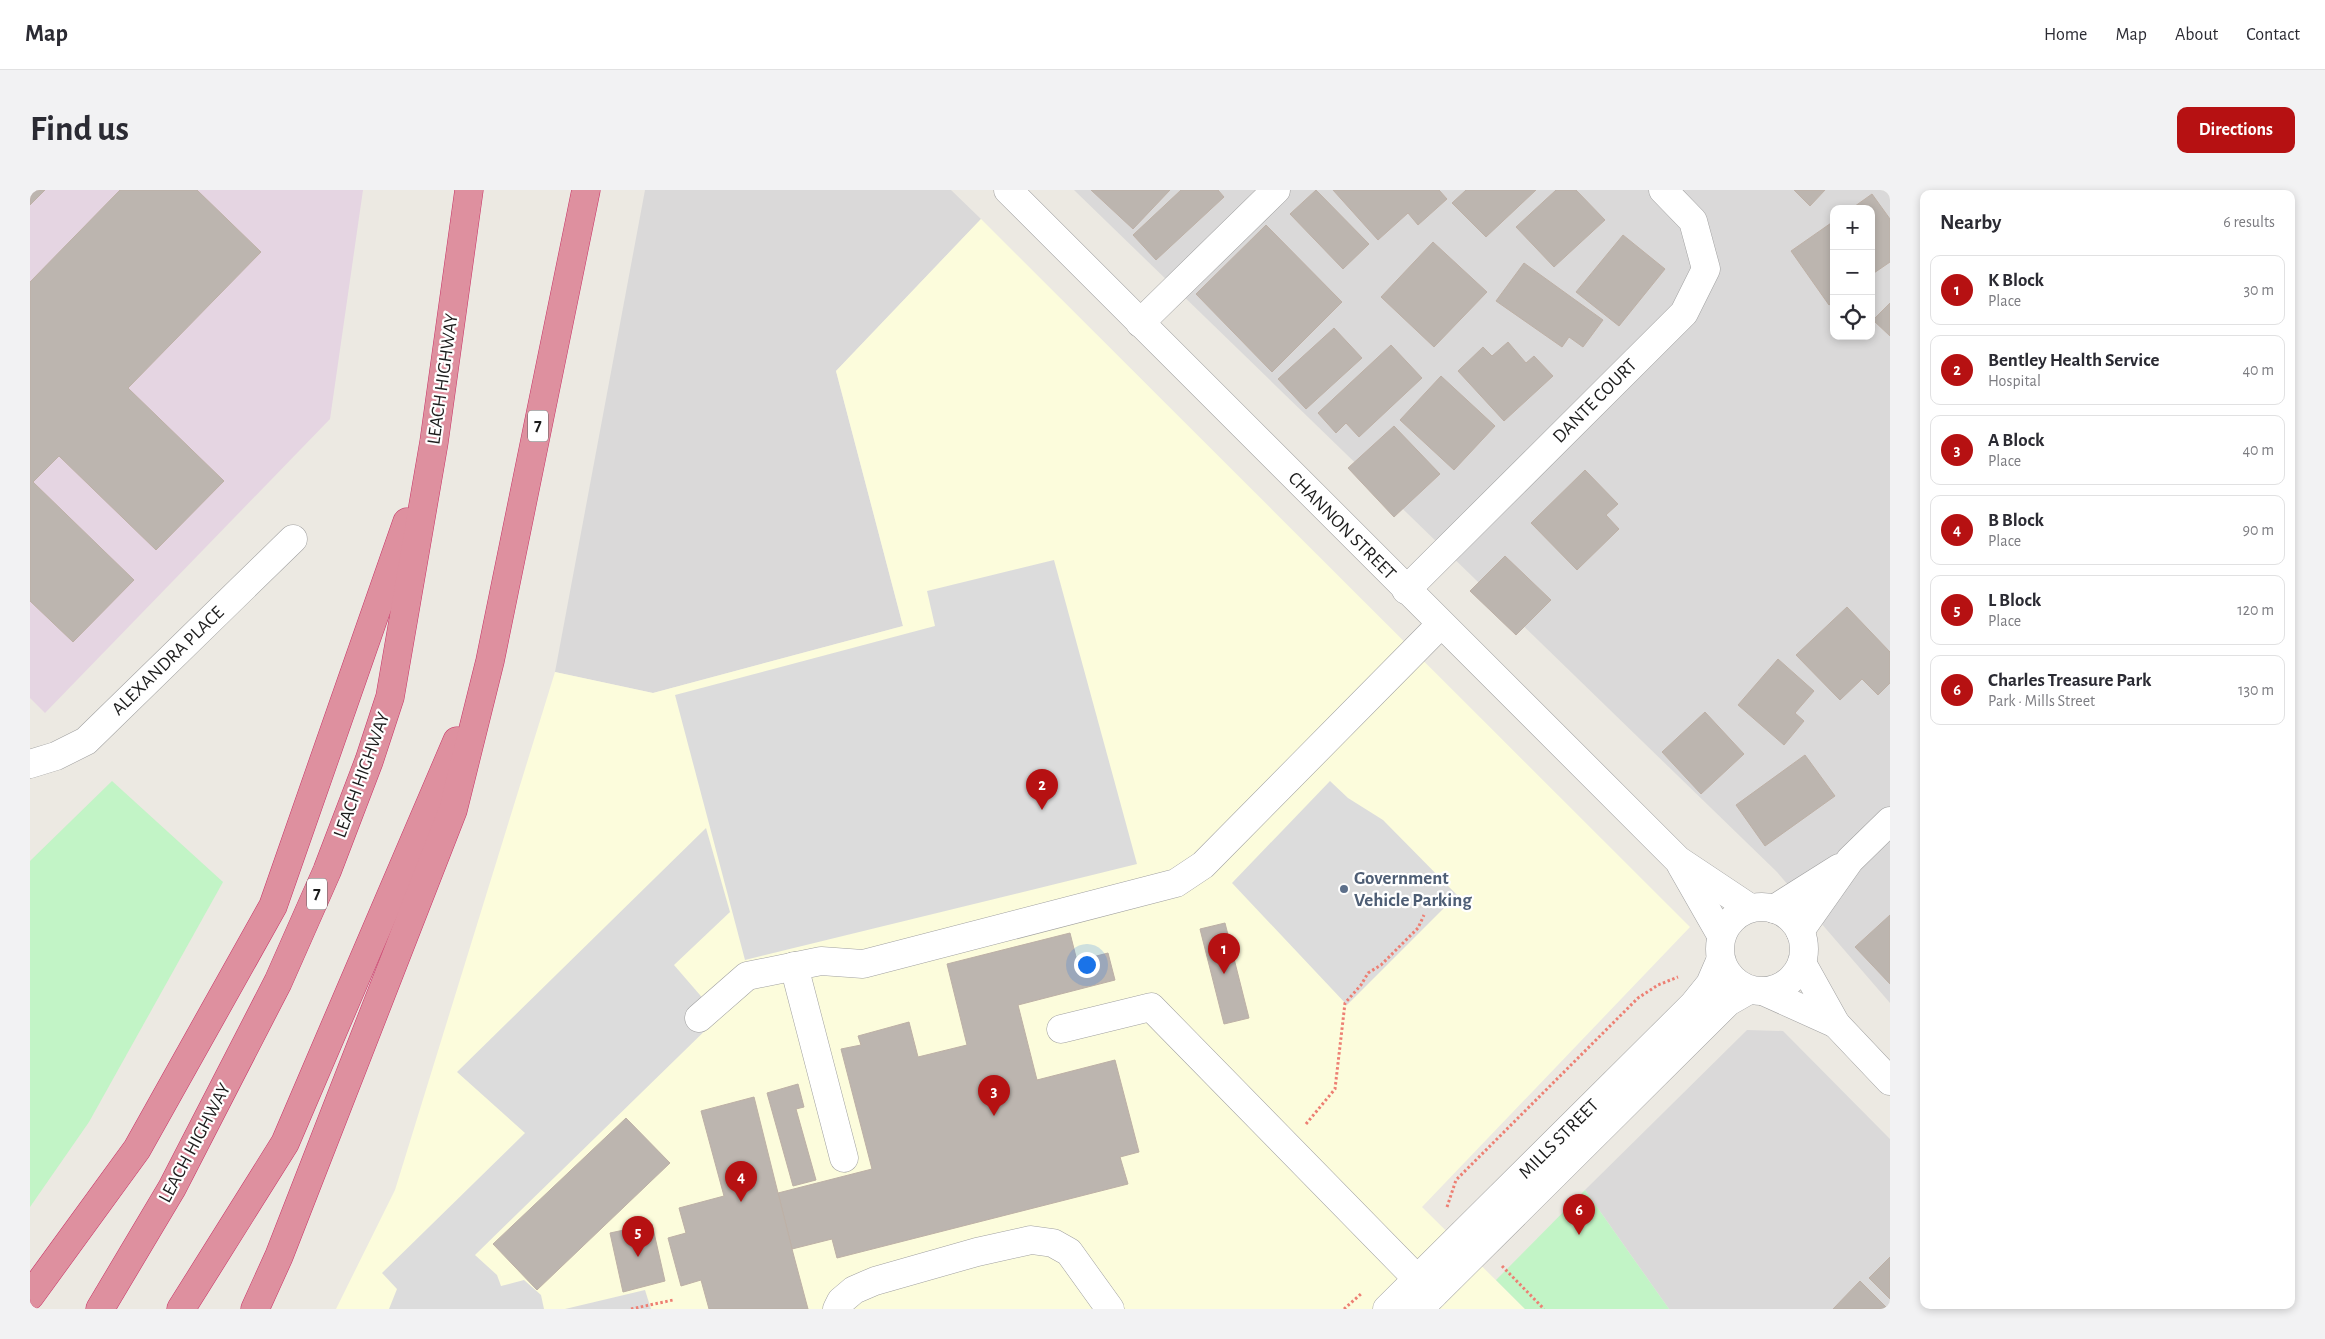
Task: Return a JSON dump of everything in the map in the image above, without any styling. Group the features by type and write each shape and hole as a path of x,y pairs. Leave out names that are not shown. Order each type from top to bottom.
{"highway":[{"name":"LEACH HIGHWAY","path":"100,1309 172,1188 278,982 327,871 369,761 390,697 434,442 469,190"},
{"name":"7","path":"181,1309 285,1143 490,661 586,190"},
{"path":"30,1296 137,1149 273,906 434,442"},
{"path":"254,1309 282,1247 453,810 490,661"}],"street":[{"name":"CHANNON STREET","path":"1008,190 1678,860 1762,909"},
{"path":"1140,323 1276,190"},
{"name":"DANTE COURT","path":"1406,590 1684,313 1706,269 1693,221 1663,190"},
{"name":"ALEXANDRA PLACE","path":"30,764 56,756 86,741 293,539"},
{"path":"699,1018 747,976 821,960 863,964 1176,883 1203,865 1440,624"},
{"path":"1800,931 1850,860 1890,821"},
{"name":"CHANNON STREET","path":"1678,860 1721,948"},
{"path":"1836,1024 1731,978 1721,948 1728,924 1737,914 1762,909 1850,860"},
{"path":"1757,991 1788,983 1797,974 1804,952 1800,931 1785,913 1762,909"},
{"name":"MILLS STREET","path":"1423,1295 1693,1005 1710,984 1721,948"},
{"path":"1802,963 1836,1024 1890,1081"},
{"path":"794,966 844,1158"},
{"name":"MILLS STREET","path":"1387,1309 1423,1295 1728,1002 1757,991"},
{"path":"1061,1029 1151,1007 1287,1146 1423,1295"},
{"path":"837,1309 841,1301 854,1290 875,1281 977,1252 1031,1240 1053,1243 1069,1252 1110,1309"}],"path":[{"path":"1287,1146 1335,1089 1345,1003 1361,985 1368,973 1381,965 1418,928 1424,915"},
{"path":"1444,1216 1456,1180 1638,998 1658,985 1682,976"},
{"path":"1508,1259 1502,1266 1544,1309"},
{"path":"1344,1309 1364,1290"},
{"path":"631,1309 673,1300"}],"shaded area":[{"path":"30,190 363,190 330,419 45,713 30,698"},
{"path":"645,190 951,190 981,219 836,371 903,626 653,693 555,672"},
{"path":"1074,190 1890,190 1890,1003 1777,872"},
{"path":"981,219 1690,927 1422,1207 1525,1309 336,1309 395,1190 555,672 653,693 903,626 836,371"},
{"path":"1054,560 1137,864 745,960 675,695 935,626 927,591"},
{"name":"Government Vehicle Parking","path":"1330,781 1348,798 1383,820 1457,895 1347,1005 1232,883"},
{"path":"706,828 730,912 674,965 719,1017 475,1255 497,1275 501,1286 524,1280 541,1295 544,1309 389,1309 397,1289 382,1273 525,1133 457,1072"},
{"path":"1747,1030 1783,1031 1890,1139 1890,1309 1669,1309 1585,1190"},
{"path":"645,1290 651,1309 565,1309"}],"green space":[{"path":"112,781 223,882 89,1122 30,1207 30,861"},
{"path":"1585,1190 1669,1309 1525,1309 1496,1280"}],"building":[{"path":"30,190 45,190 30,205"},
{"path":"120,190 197,190 261,252 128,388 224,481 156,550 59,456 33,482 134,580 73,642 30,601 30,282"},
{"path":"1091,190 1170,190 1133,229"},
{"path":"1181,190 1218,190 1224,197 1156,260 1133,235"},
{"path":"1316,190 1369,244 1343,269 1290,214"},
{"path":"1333,190 1439,190 1447,199 1418,225 1408,213 1378,240"},
{"path":"1466,190 1536,190 1486,237 1452,203"},
{"path":"1556,190 1576,190 1605,220 1554,267 1516,227"},
{"path":"1794,190 1825,190 1810,206"},
{"path":"1872,194 1890,219 1890,262 1875,272 1875,205 1857,205"},
{"path":"1830,224 1829,305 1791,251"},
{"path":"1266,225 1342,302 1272,372 1196,294"},
{"path":"1623,235 1665,269 1619,326 1576,292"},
{"path":"1433,242 1487,292 1434,347 1381,297"},
{"path":"1524,263 1603,320 1583,347 1569,337 1562,347 1496,301"},
{"path":"1890,303 1890,336 1875,322 1875,318"},
{"path":"1334,328 1362,358 1306,409 1278,379"},
{"path":"1508,342 1526,363 1534,356 1553,376 1504,421 1458,371 1483,347 1492,356"},
{"path":"1391,345 1422,378 1359,437 1346,423 1336,433 1318,413"},
{"path":"1441,376 1495,426 1454,470 1400,420"},
{"path":"1394,426 1440,474 1394,517 1348,468"},
{"path":"1585,470 1618,504 1606,515 1619,529 1577,570 1531,523"},
{"path":"1505,556 1551,600 1516,635 1470,591"},
{"path":"1847,607 1890,652 1890,683 1878,695 1862,679 1840,700 1796,655"},
{"path":"1778,659 1814,691 1795,713 1804,721 1784,745 1738,705"},
{"path":"1705,712 1744,754 1701,794 1662,752"},
{"path":"1805,755 1835,796 1765,846 1736,805"},
{"path":"1890,915 1890,984 1855,947"},
{"path":"1225,923 1249,1018 1224,1024 1200,929"},
{"path":"1070,933 1077,961 1108,953 1115,980 1018,1005 1037,1080 1115,1060 1139,1152 1120,1157 1128,1184 837,1258 832,1239 792,1249 778,1193 872,1169 841,1049 861,1045 858,1036 909,1022 918,1057 967,1045 947,964"},
{"path":"798,1084 804,1107 796,1109 816,1180 793,1186 767,1093"},
{"path":"754,1097 808,1309 709,1309 701,1280 681,1286 668,1238 686,1233 679,1208 724,1196 701,1111"},
{"path":"626,1118 670,1163 537,1290 493,1244"},
{"path":"652,1224 665,1281 623,1292 610,1233"},
{"path":"1890,1257 1890,1299 1869,1278"},
{"path":"1860,1281 1888,1309 1833,1309"}],"place":[{"name":"Bentley Health Service","path":"1042,810"},
{"name":"Government Vehicle Parking","path":"1344,889"},
{"name":"K Block","path":"1224,974"},
{"name":"A Block","path":"994,1116"},
{"name":"B Block","path":"741,1202"},
{"name":"Charles Treasure Park","path":"1579,1235"},
{"name":"L Block","path":"638,1257"}]}
